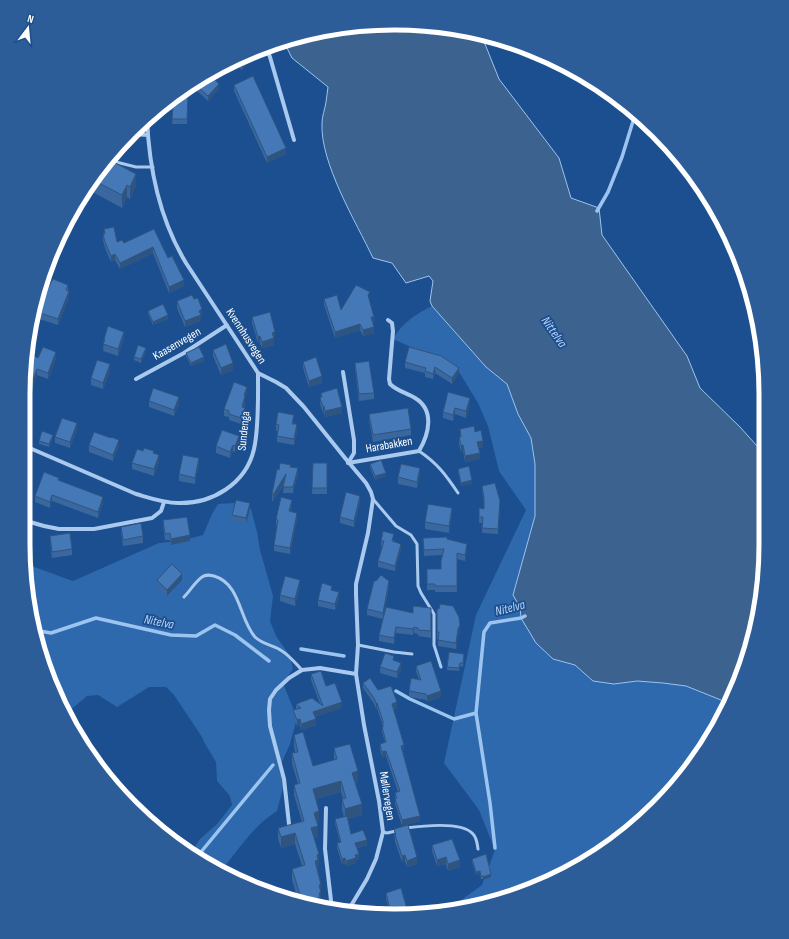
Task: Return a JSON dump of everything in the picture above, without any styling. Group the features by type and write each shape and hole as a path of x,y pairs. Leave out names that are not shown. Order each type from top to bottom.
{"street":[{"path":"268,53 294,140"},
{"name":"Kvennhusvegen","path":"148,126 153,167 164,217 175,245 258,373 286,388 304,407 348,463 366,483 373,499"},
{"path":"140,134 148,135"},
{"name":"Harabakken","path":"348,463 419,451 425,441 429,429 428,416 423,404 390,384 389,378 393,331 392,323 388,320"},
{"name":"Kaasenvegen","path":"136,379 184,353 227,325"},
{"name":"Harabakken","path":"343,372 354,440 354,453 348,463"},
{"name":"Sundenga","path":"30,448 136,494 164,502 177,503 202,500 226,490 241,477 251,460 255,442 258,373"},
{"name":"Møllervegen","path":"351,906 367,879 376,859 383,832 379,801 364,725 356,674 358,645 356,584 368,533 373,499"},
{"path":"30,522 59,529 94,529 152,518 161,511 164,502"},
{"path":"289,824 284,779 270,726 270,699 276,690 289,678 302,670 320,668 356,674"},
{"path":"326,808 324,849 331,903"}],"lane":[{"path":"114,162 136,167 153,167"},
{"path":"419,451 433,461 444,472 458,493"},
{"path":"373,499 396,526 411,535 417,544 418,586 434,614 434,645 442,667"},
{"path":"184,597 202,577 207,575 218,578 230,588 235,595 250,630 255,637 266,644 283,651 302,670"},
{"path":"358,645 412,654"},
{"path":"383,832 393,832 406,828 424,826 457,826 472,832 477,839 478,849"}],"shaded area":[{"path":"432,306 486,367 507,384 518,414 531,438 535,464 535,516 513,595 520,607 521,618 553,659 575,665 593,681 614,684 637,681 686,686 721,700 723,703 698,747 669,785 635,819 616,834 577,860 534,881 489,897 456,904 482,885 495,850 479,810 444,763 476,615 526,510 499,471 488,426 478,403 459,372 442,361 393,339 401,328 420,312"},
{"path":"234,503 251,509 260,550 273,596 270,621 276,636 290,656 293,669 283,683 297,718 290,744 281,764 283,787 277,811 261,823 240,846 224,867 193,849 200,839 217,824 232,805 230,796 217,781 216,762 202,737 174,695 166,687 149,687 117,707 98,695 87,696 70,710 49,662 42,639 33,592 31,566 73,581 159,543 180,541 203,535 218,504"}],"water":[{"name":"Nittelva","path":"394,30 418,31 442,33 484,41 499,79 559,158 571,198 599,208 602,235 687,356 700,388 740,427 759,448 759,544 756,592 747,639 740,662 723,703 721,700 686,686 637,681 614,684 593,681 575,665 553,659 536,643 521,618 520,607 513,595 535,516 535,464 531,438 518,414 507,384 486,367 432,306 430,301 433,281 429,276 406,283 392,263 373,258 340,192 327,156 323,139 322,118 328,87 292,58 286,46 347,33"}],"building":[{"path":"253,76 286,148 267,157 234,85"},
{"path":"213,78 219,84 208,96 198,87"},
{"path":"188,94 187,119 172,119 173,106"},
{"path":"114,162 136,174 130,187 127,185 122,195 98,183"},
{"path":"114,227 117,242 122,240 124,243 154,229 168,258 172,256 184,280 169,287 153,247 120,263 115,254 111,256 103,234 105,234 104,229"},
{"path":"53,279 68,285 66,290 69,291 58,319 39,313 42,299"},
{"path":"356,285 370,292 368,295 374,317 371,317 374,327 363,330 360,324 335,332 324,299 337,295 341,310"},
{"path":"192,295 194,299 198,298 202,309 199,311 201,315 185,321 177,301"},
{"path":"163,304 168,315 153,322 148,311"},
{"path":"270,312 275,332 272,333 274,338 262,342 260,336 258,337 252,317"},
{"path":"108,326 124,332 118,349 103,344"},
{"path":"226,344 233,363 221,368 213,350"},
{"path":"138,345 146,348 141,359 134,357"},
{"path":"43,347 56,352 48,373 37,369 30,388 32,355 38,358"},
{"path":"199,347 204,357 191,363 186,353"},
{"path":"409,347 441,356 459,368 452,378 435,367 433,374 425,371 426,368 405,362"},
{"path":"316,357 322,376 309,381 303,362"},
{"path":"97,360 110,364 103,383 91,378"},
{"path":"369,361 374,393 359,394 355,363"},
{"path":"234,382 247,387 242,407 245,408 241,418 229,414 229,411 224,409"},
{"path":"153,388 179,397 174,410 149,401"},
{"path":"337,388 342,407 325,411 320,398 322,397 321,393"},
{"path":"448,392 470,398 466,411 455,408 453,415 443,412"},
{"path":"408,408 411,429 373,435 369,414"},
{"path":"278,412 294,415 292,424 297,424 294,439 277,436 279,425 276,424"},
{"path":"62,418 77,423 70,442 55,437"},
{"path":"474,426 475,432 481,430 483,441 477,442 480,453 465,456 463,445 461,445 459,437 461,437 460,429"},
{"path":"222,430 239,436 235,446 233,445 230,452 216,446"},
{"path":"42,431 53,435 49,444 39,441"},
{"path":"94,432 119,440 113,455 89,445"},
{"path":"144,448 154,451 153,453 159,455 154,469 132,463 137,449 143,451"},
{"path":"183,455 199,458 195,478 179,474"},
{"path":"381,460 386,473 375,476 370,464"},
{"path":"280,463 298,468 293,487 283,487 286,474 273,495 277,469 279,470"},
{"path":"313,463 327,463 327,488 312,488"},
{"path":"401,464 420,468 417,482 398,477"},
{"path":"469,466 472,480 461,483 458,469"},
{"path":"44,472 59,478 58,480 103,497 98,512 52,495 50,502 35,496"},
{"path":"495,483 500,501 498,529 482,528 483,517 479,517 479,508 484,509 482,486"},
{"path":"346,492 360,496 354,521 340,517"},
{"path":"281,497 292,500 289,511 297,513 290,548 274,545 278,520 276,519"},
{"path":"236,500 250,503 246,518 232,515"},
{"path":"428,504 452,508 449,526 425,522"},
{"path":"187,517 190,535 171,539 170,533 165,534 163,520"},
{"path":"141,523 143,536 123,540 121,527"},
{"path":"383,531 394,534 392,541 401,544 395,566 378,561 384,541 381,541"},
{"path":"70,533 72,549 52,552 50,536"},
{"path":"447,537 447,539 467,544 465,555 457,553 457,586 435,586 435,584 427,584 427,569 441,569 444,549 424,550 423,538"},
{"path":"172,564 182,574 167,590 157,580"},
{"path":"381,575 389,581 383,613 367,609 374,581 376,581"},
{"path":"285,576 300,580 295,599 280,595"},
{"path":"322,583 332,586 331,590 339,592 335,604 318,600"},
{"path":"440,604 453,606 459,617 460,625 456,643 438,640 439,632 437,632 437,609 439,609"},
{"path":"413,606 431,608 431,631 418,630 418,628 414,627 413,629 396,627 394,638 379,635 386,607 413,613"},
{"path":"449,652 464,654 463,663 460,663 459,668 447,667"},
{"path":"385,653 394,656 393,660 401,663 397,672 380,667"},
{"path":"431,661 441,691 427,696 426,694 409,691 411,678 421,680 416,666"},
{"path":"321,671 326,686 335,683 342,702 313,712 316,719 301,724 300,719 297,720 293,710 301,708 296,704 312,698 323,706 311,674"},
{"path":"370,678 378,690 391,686 397,702 392,704 404,745 401,746 420,816 402,820 395,799 397,798 395,793 400,791 386,751 382,752 380,744 386,742 382,727 383,721 377,703 363,683"},
{"path":"303,732 313,766 337,759 334,748 350,744 358,771 352,773 362,804 345,809 342,799 346,798 341,781 313,789 319,811 314,813 318,826 311,828 319,854 317,855 318,860 315,861 321,885 319,885 321,893 319,893 320,897 317,898 317,901 301,897 292,869 305,865 295,833 281,837 278,828 304,821 294,785 300,783 292,753 298,752 294,735"},
{"path":"347,816 351,834 363,830 367,840 355,843 359,854 355,855 356,858 346,861 345,858 342,859 337,843 341,842 335,819"},
{"path":"408,825 417,857 407,861 405,855 402,856 394,829"},
{"path":"452,839 460,860 448,864 446,857 437,860 432,845"},
{"path":"486,854 491,874 483,877 481,876 480,871 476,872 472,859"},
{"path":"401,888 407,908 390,909 386,893"}],"waterway":[{"path":"597,211 608,192 622,157 634,119"},
{"name":"Nitelva","path":"396,691 454,719 476,713 484,632 490,623 525,616"},
{"name":"Nitelva","path":"40,631 51,633 96,618 171,635 196,636 215,625 235,635 269,661"},
{"name":"Nitelva","path":"301,649 344,656"},
{"path":"476,713 490,803 495,848"},
{"path":"200,853 273,765"}]}
